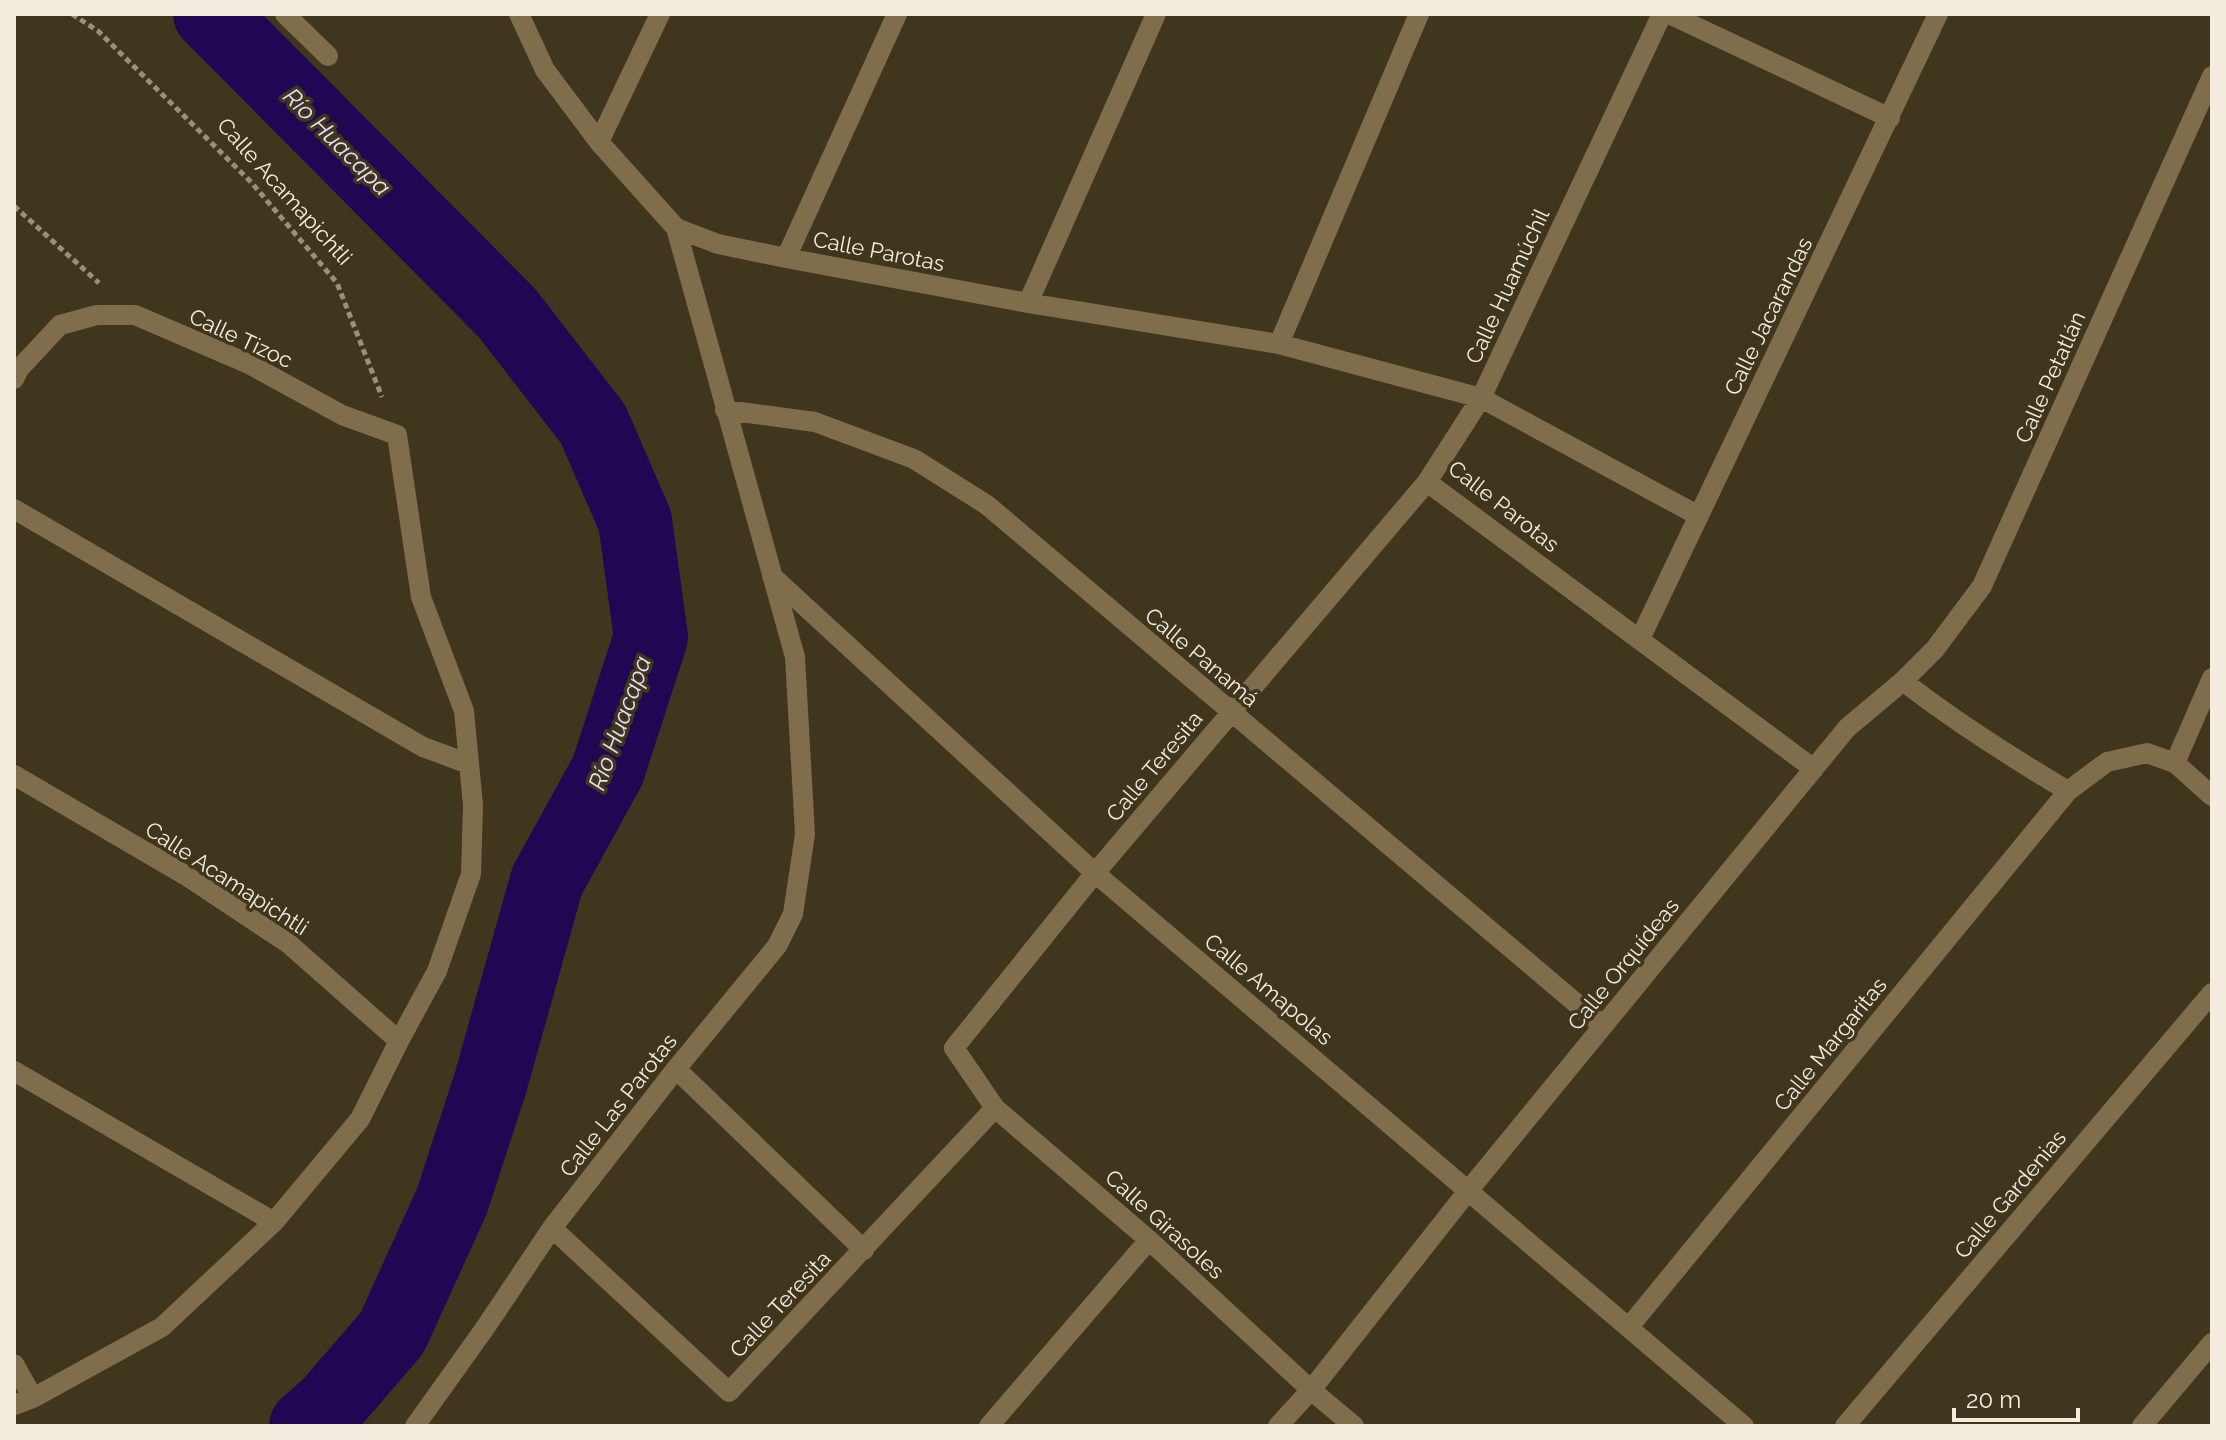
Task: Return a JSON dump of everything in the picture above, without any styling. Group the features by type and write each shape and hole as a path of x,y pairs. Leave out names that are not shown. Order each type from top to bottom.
{"street":[{"path":"285,14 328,56"},
{"path":"519,14 545,70 599,142 676,228"},
{"path":"599,142 660,14"},
{"path":"786,258 897,14"},
{"path":"1028,303 1156,14"},
{"path":"1279,344 1419,14"},
{"name":"Calle Huamúchil","path":"1662,14 1481,398 1699,516"},
{"path":"1669,14 1890,118"},
{"name":"Calle Jacarandas","path":"1640,639 1938,14"},
{"name":"Calle Petatlán","path":"1903,681 1935,649 1982,586 2212,76"},
{"name":"Calle Parotas","path":"676,228 718,244 786,258 1028,303 1279,344 1481,398 1427,482 1814,769"},
{"name":"Calle Las Parotas","path":"415,1426 552,1228 777,946 793,914 805,834 795,657 676,228"},
{"name":"Calle Tizoc","path":"14,379 19,369 60,325 97,315 135,315 249,364 342,415 397,435"},
{"name":"Calle Panamá","path":"725,410 815,422 914,459 987,505 1603,1026"},
{"path":"14,1364 24,1402 162,1327 274,1222 360,1119 437,971 471,874 473,805 464,711 421,597 397,435"},
{"name":"Calle Teresita","path":"954,1048 1095,873 1427,482"},
{"path":"14,509 423,747 469,764"},
{"name":"Calle Amapolas","path":"772,576 1095,873 1744,1426"},
{"path":"2175,763 2212,678"},
{"path":"1814,769 1847,728 1903,681 2006,754 2068,791 2107,762 2147,753 2175,763 2212,796"},
{"name":"Calle Orquídeas","path":"1278,1426 1311,1390 1468,1191 1814,769"},
{"name":"Calle Acamapichtli","path":"14,775 185,875 289,944 399,1041"},
{"name":"Calle Margaritas","path":"1629,1327 2068,791"},
{"name":"Calle Gardenias","path":"1845,1426 2212,993"},
{"name":"Calle Girasoles","path":"954,1048 995,1108 1149,1240 1354,1426"},
{"path":"676,1069 864,1250"},
{"path":"14,1071 274,1222"},
{"name":"Calle Teresita","path":"552,1228 729,1392 995,1108"},
{"path":"989,1426 1149,1240"},
{"path":"2142,1426 2212,1343"}],"path":[{"name":"Calle Acamapichtli","path":"72,14 98,31 251,182 337,283 397,435"},
{"path":"14,206 135,315"}],"waterway":[{"name":"Río Huacapa","path":"210,14 507,313 593,424 635,521 651,637 608,770 547,881 491,1081 452,1201 392,1333 329,1406 306,1426"}]}
